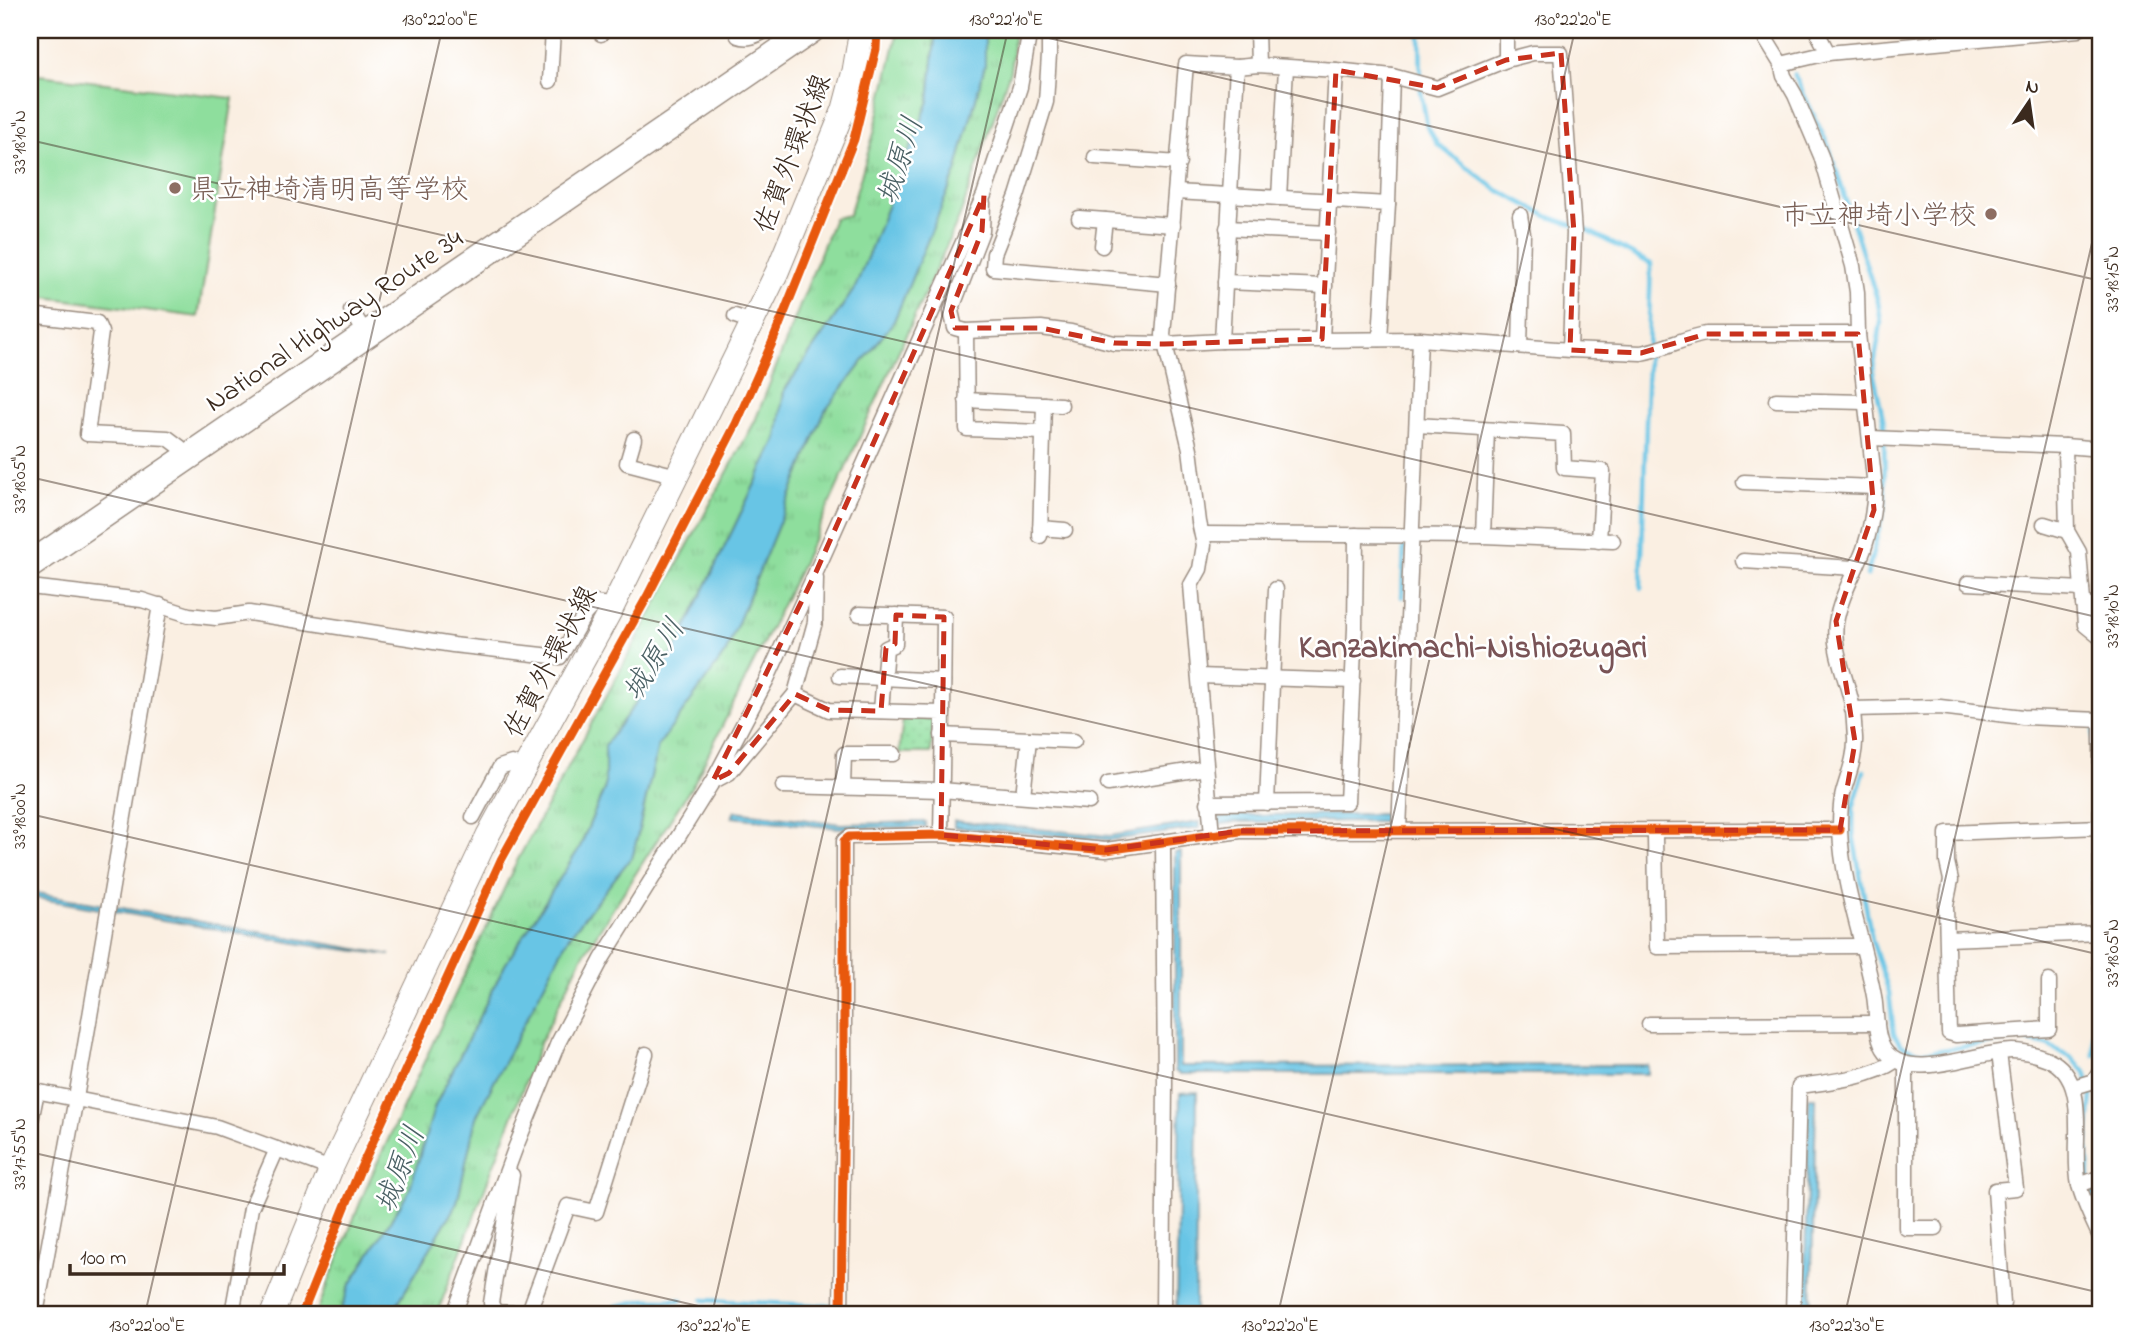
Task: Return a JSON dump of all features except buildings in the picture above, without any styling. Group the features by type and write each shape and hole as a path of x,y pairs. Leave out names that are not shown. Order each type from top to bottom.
{"highway":[{"name":"National Highway Route 34","path":"30,565 811,30"}],"main road":[{"name":"佐賀外環状線","path":"272,1314 331,1169 488,835 613,606 677,476 743,319 777,272 844,109 861,30"}],"street":[{"path":"550,80 553,30"},
{"path":"735,30 738,36 744,38 767,30"},
{"path":"454,1314 515,1149 558,1043 602,959 713,781 767,679 816,572 984,195 1020,87 1030,30"},
{"path":"1049,30 1046,102 1017,196 994,254 993,268 1168,284"},
{"path":"1257,30 1258,65"},
{"path":"1506,30 1506,60"},
{"path":"1760,30 1781,64 1784,76 1822,156 1853,266 1857,292 1858,334 1875,486 1874,510 1864,549 1836,621 1835,642 1852,709 1855,742 1851,769 1842,796 1840,830 1845,867 1875,997 1883,1050 1901,1063"},
{"path":"1816,30 1828,53"},
{"path":"1781,64 1828,53 1972,35 2078,30"},
{"path":"1212,835 1191,586 1200,569 1204,545 1190,449 1163,335 1186,64 1336,70 1392,76 1437,88 1506,60 1533,53 1561,53 1574,217 1570,350"},
{"path":"1222,341 1237,67"},
{"path":"1279,198 1286,67"},
{"path":"1322,339 1336,70"},
{"path":"1380,339 1392,76"},
{"path":"1095,157 1179,163"},
{"path":"1176,192 1388,204"},
{"path":"984,195 982,231 951,311 955,328 966,331 1041,328 1071,332 1114,343 1420,339 1570,350 1647,352 1687,337 1706,334 1858,334"},
{"path":"1520,215 1523,234 1520,346"},
{"path":"1079,218 1173,225"},
{"path":"1102,246 1105,220"},
{"path":"1227,228 1328,233"},
{"path":"1225,282 1325,286"},
{"path":"351,310 366,334"},
{"path":"30,315 97,323 101,332 87,434 168,438 180,447 185,458"},
{"path":"966,331 967,429 1042,432"},
{"path":"1399,830 1420,339"},
{"path":"966,400 1061,405"},
{"path":"1776,400 1865,402"},
{"path":"1044,404 1040,532 1065,530"},
{"path":"1202,534 1483,536 1606,541 1602,471 1564,468 1563,435 1417,425"},
{"path":"1483,536 1487,430"},
{"path":"1871,438 2101,449"},
{"path":"635,439 627,463 677,476"},
{"path":"2065,446 2067,531 2079,552 2085,625 2101,638"},
{"path":"1744,481 1875,486"},
{"path":"2044,524 2067,531"},
{"path":"1208,803 1348,802 1356,535"},
{"path":"1743,561 1855,568"},
{"path":"713,781 729,773 796,694 815,622 816,572"},
{"path":"1968,583 2082,589"},
{"path":"30,587 142,600 189,615 216,618 249,614 453,645 560,657 585,614 595,603 613,606"},
{"path":"1268,803 1276,589"},
{"path":"36,1314 76,1098 160,605"},
{"path":"2083,605 2101,607"},
{"path":"859,614 944,617 941,835"},
{"path":"881,711 886,648 895,644 896,615"},
{"path":"839,676 943,681"},
{"path":"1199,676 1353,681"},
{"path":"796,694 829,710 943,713"},
{"path":"1852,709 1940,708 1978,710 2023,717 2101,721 2101,968"},
{"path":"942,735 1074,741"},
{"path":"1023,796 1029,739"},
{"path":"843,788 844,754 894,754"},
{"path":"473,817 500,767 512,763 524,768"},
{"path":"1108,784 1206,768"},
{"path":"783,786 941,790 1089,802"},
{"path":"2100,827 1947,834 1947,862 1951,880 1946,905 1949,1033 2009,1043 2046,1058 2067,1073 2092,1080 2076,1106 2076,1161 2091,1180 2088,1211 2101,1239"},
{"path":"841,1314 844,841 849,837 941,835 1106,850 1240,831 1840,830"},
{"path":"1655,837 1657,947 1862,946"},
{"path":"1163,842 1163,1314"},
{"path":"1948,939 2100,933"},
{"path":"1793,1314 1799,1086 1824,1083 1901,1063 1923,1066 2009,1043 2049,1029 2049,981"},
{"path":"1648,1024 1877,1023"},
{"path":"2003,1304 1995,1190 2016,1188 2009,1043"},
{"path":"515,1149 491,1303 495,1312 528,1314 568,1206 596,1212 646,1054"},
{"path":"1901,1063 1906,1228 1936,1228"},
{"path":"30,1126 33,1090 217,1127 331,1169"},
{"path":"232,1314 251,1208 277,1149"}],"highlighted area":[{"path":"1561,53 1574,233 1570,350 1641,353 1706,334 1858,334 1874,510 1836,621 1855,742 1840,830 1240,831 1106,850 941,835 944,617 896,615 895,644 886,648 881,711 829,710 795,694 729,773 713,781 816,572 984,195 982,231 951,311 955,328 1041,328 1114,343 1322,339 1336,70 1437,88 1506,60"}],"green space":[{"path":"898,30 936,30 929,101 855,288 784,391 777,438 675,650 605,745 605,787 580,847 505,965 435,1106 409,1191 349,1287 340,1314 316,1314 368,1183 516,863 755,421 834,218 849,215 874,133"},
{"path":"985,30 1015,30 1010,71 960,216 799,571 694,783 582,957 541,1041 437,1314 395,1314 398,1303 457,1203 476,1117 568,938 633,855 658,746 726,652 825,411 894,321 956,172 985,65"},
{"path":"30,74 233,98 198,317 30,295"},
{"path":"903,719 933,719 931,753 899,753"}],"water":[{"path":"936,30 985,30 985,65 956,172 894,321 825,411 726,652 658,746 633,855 568,938 476,1117 457,1203 398,1303 395,1314 340,1314 349,1287 409,1191 435,1106 505,965 580,847 605,787 605,745 675,650 777,438 784,391 855,288 929,101"},
{"path":"735,811 841,824 926,822 925,827 839,828 732,817"},
{"path":"1392,814 1391,821 1235,822 1219,825 1219,818 1234,815"},
{"path":"954,821 1110,836 1200,822 1200,828 1111,840 954,827"},
{"path":"1181,852 1181,1066 1648,1065 1648,1074 1180,1074 1175,1071 1175,853"},
{"path":"30,892 391,955 308,945 30,897"},
{"path":"1197,1092 1195,1314 1176,1314 1180,1093"},
{"path":"1809,1098 1816,1098 1811,1314 1804,1314"}],"waterway":[{"path":"1420,30 1421,92 1427,126 1438,145 1496,189 1547,216 1587,230 1651,264 1648,347"},
{"path":"1794,74 1829,147 1878,302 1881,323 1873,371 1884,423 1885,505 1867,576"},
{"path":"1641,588 1648,356"},
{"path":"1402,597 1404,545"},
{"path":"2093,753 2094,728"},
{"path":"1864,771 1853,808 1853,835 1872,940 1889,992 1894,1034 1901,1045 1914,1051 1928,1052 2018,1039 2047,1045 2072,1058 2085,1072 2092,1095 2087,1147 2089,1182 2101,1212"},
{"path":"2093,786 2093,819"},
{"path":"2093,835 2093,881"},
{"path":"2093,890 2093,923"},
{"path":"2092,942 2094,1055"},
{"path":"616,1306 646,1300 682,1300"},
{"path":"703,1300 834,1306"}],"cycle path":[{"path":"302,1314 359,1172 501,860 647,597 736,424 772,343 854,139 876,49 877,30"},
{"path":"841,1314 844,841 849,837 941,835 1106,850 1240,831 1840,830"}],"place":[{"name":"県立神埼清明高等学校","path":"175,188"},
{"name":"市立神埼小学校","path":"1991,214"}],"district":[{"name":"Kanzakimachi-Nishiozugari","path":"1473,646"}],"water label":[{"name":"城原川","path":"899,160"},
{"name":"城原川","path":"653,659"},
{"name":"城原川","path":"399,1169"}]}
